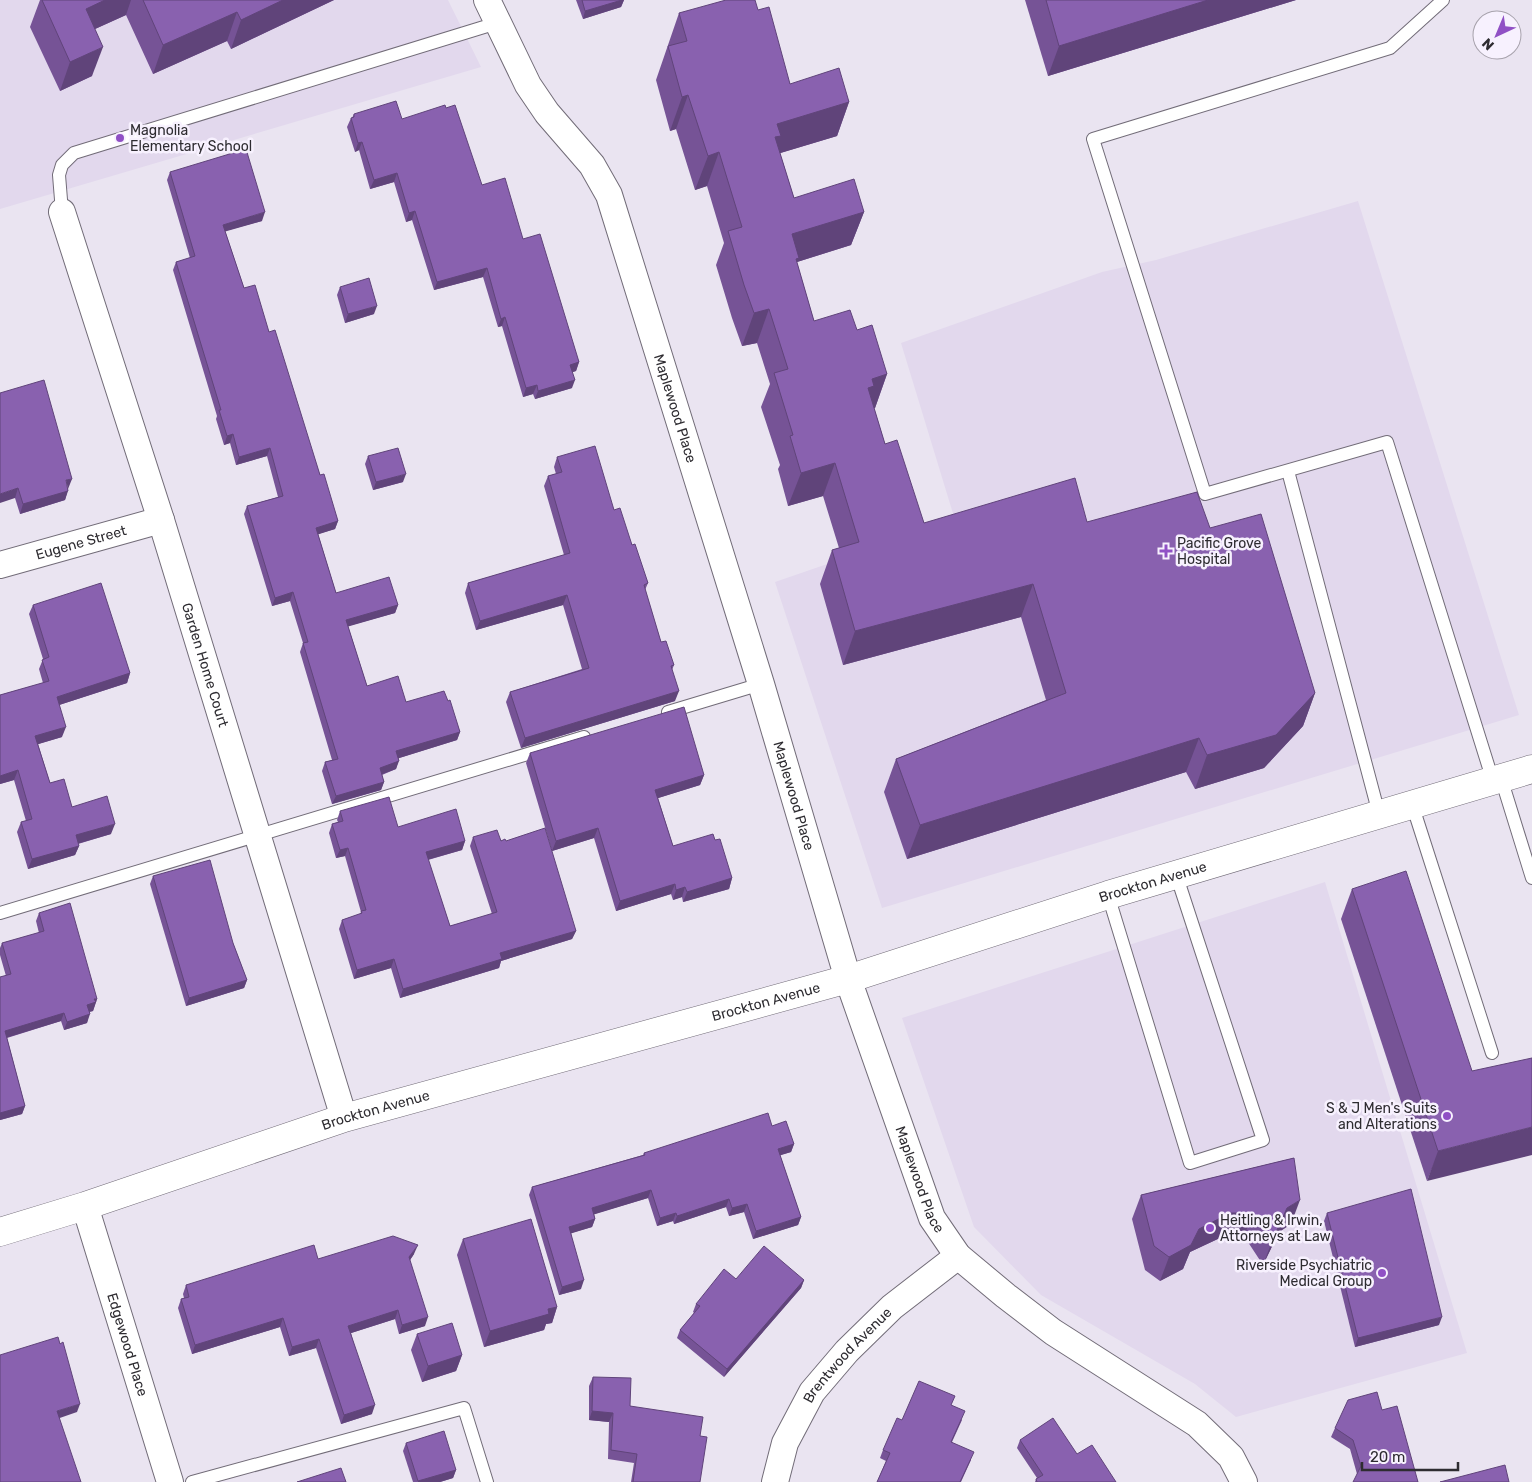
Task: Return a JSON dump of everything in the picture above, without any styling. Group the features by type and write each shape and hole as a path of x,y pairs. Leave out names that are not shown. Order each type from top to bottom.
{"main road":[{"name":"Brockton Avenue","path":"0,1232 86,1206 344,1118 848,979 1176,874 1532,769"}],"street":[{"name":"Maplewood Place","path":"492,11 528,86 547,113 592,164 608,195 761,684 848,979 932,1218 958,1256 1053,1332 1197,1424 1232,1457 1244,1482"},
{"name":"Garden Home Court","path":"62,212 161,520 344,1118"},
{"name":"Eugene Street","path":"0,565 161,520"},
{"name":"Edgewood Place","path":"86,1206 170,1482"},
{"name":"Brentwood Avenue","path":"775,1482 786,1442 812,1392 847,1351 892,1307 958,1256"}],"lane":[{"path":"1443,0 1390,48 1094,139 1205,494 1387,442 1497,779 1532,878"},
{"path":"62,212 59,175 62,165 74,153 492,11"},
{"path":"1288,471 1379,814"},
{"path":"656,715 761,684"},
{"path":"0,913 600,732"},
{"path":"1412,804 1492,1053"},
{"path":"1108,895 1190,1163 1263,1140 1176,874"},
{"path":"192,1482 464,1408 487,1482"}],"shaded area":[{"name":"Magnolia Elementary School","path":"0,0 448,0 481,67 0,209"},
{"name":"Pacific Grove Hospital","path":"1358,201 1519,715 882,908 775,582 955,520 901,343 1102,272 1156,260"},
{"path":"1325,882 1467,1353 1236,1417 1195,1384 1041,1295 974,1227 902,1018"}],"building":[{"path":"42,0 105,0 86,9 103,47 70,62"},
{"path":"143,0 283,0 241,20 237,12 163,45"},
{"path":"582,0 622,0 585,11"},
{"path":"726,0 755,0 758,10 769,7 790,84 839,68 849,102 777,124 781,136 775,137 794,198 854,179 864,212 792,234 799,258 796,259 814,321 850,310 857,330 872,325 887,374 872,379 874,386 868,388 885,444 897,440 924,523 1075,478 1087,522 1197,492 1210,528 1261,514 1315,693 1276,735 1207,755 1199,738 920,825 896,759 1066,693 1033,584 855,631 832,550 859,542 835,463 801,473 790,436 793,435 774,373 788,369 769,309 754,313 728,231 742,227 719,152 708,156 688,95 682,97 668,46 687,41 679,13"},
{"path":"1046,0 1208,0 1059,46"},
{"path":"396,101 402,119 445,105 446,108 455,105 482,185 505,178 523,239 540,234 579,362 570,365 575,380 538,391 537,385 526,388 505,317 501,319 487,268 437,282 415,211 409,213 397,173 374,180 362,142 358,143 351,118 354,117 354,114"},
{"path":"246,149 265,212 223,225 244,288 255,285 269,332 275,330 320,475 324,474 338,521 316,528 336,593 389,577 398,605 346,620 367,686 398,676 406,702 444,691 448,701 450,700 460,732 396,751 399,761 380,768 384,782 336,796 325,762 338,759 303,643 308,642 293,592 275,598 247,506 283,496 270,448 239,457 233,434 227,436 219,410 221,410 176,262 195,256 170,172"},
{"path":"369,278 377,306 348,314 340,287"},
{"path":"44,380 72,479 66,480 68,491 23,504 18,488 0,494 0,393"},
{"path":"595,446 614,510 620,508 632,545 635,544 648,583 644,585 661,642 666,641 674,665 671,666 679,691 525,738 510,692 589,668 567,595 480,621 468,583 570,553 548,476 562,472 557,457"},
{"path":"398,448 406,474 376,482 368,456"},
{"path":"101,583 130,673 57,697 66,727 35,736 50,783 64,779 72,807 107,796 115,824 76,835 79,846 32,859 21,822 32,819 18,770 0,776 0,695 49,681 42,660 49,657 33,605"},
{"path":"684,707 704,775 655,790 673,846 713,834 715,840 720,839 732,878 687,892 685,887 676,890 675,884 620,901 598,828 556,841 530,753"},
{"path":"389,797 398,827 456,809 465,841 426,852 450,926 497,912 473,837 497,830 501,841 505,839 506,841 545,828 576,931 500,953 502,959 403,989 394,959 357,970 342,920 366,910 348,848 340,850 332,824 343,821 340,811"},
{"path":"210,860 233,943 247,980 189,998 153,876"},
{"path":"1406,871 1472,1071 1532,1058 1532,1127 1438,1151 1352,889"},
{"path":"70,903 97,999 94,999 96,1002 87,1005 90,1014 67,1022 64,1013 5,1031 25,1106 0,1113 0,977 11,974 2,943 44,931 39,913"},
{"path":"768,1113 772,1126 786,1121 794,1144 778,1149 801,1217 756,1231 747,1204 732,1208 729,1199 677,1216 676,1213 660,1218 651,1190 592,1208 595,1219 569,1227 584,1280 562,1287 532,1187 645,1155 644,1153"},
{"path":"1294,1158 1300,1200 1287,1208 1272,1241 1253,1213 1230,1213 1199,1229 1191,1245 1169,1257 1154,1246 1141,1195"},
{"name":"Riverside Psychiatric Medical Group","path":"1411,1189 1442,1317 1358,1338 1327,1213"},
{"path":"531,1219 557,1307 548,1309 549,1314 490,1331 463,1239"},
{"path":"393,1236 418,1245 409,1257 428,1317 402,1325 398,1310 348,1326 375,1405 344,1415 319,1339 292,1347 283,1318 195,1345 181,1299 189,1297 186,1285 314,1245 318,1259"},
{"path":"764,1246 804,1280 727,1369 680,1330 700,1306 696,1304 724,1269 736,1279"},
{"path":"452,1323 462,1355 428,1366 417,1334"},
{"path":"58,1337 60,1344 63,1342 80,1404 57,1411 81,1482 0,1482 0,1355"},
{"path":"593,1377 631,1378 630,1406 703,1417 700,1436 707,1437 700,1482 633,1482 637,1454 611,1450 613,1413 592,1411"},
{"path":"919,1381 955,1396 951,1405 965,1411 951,1442 974,1452 960,1482 877,1482 890,1453 883,1450 897,1418 902,1420"},
{"path":"1377,1392 1382,1410 1397,1406 1418,1482 1353,1482 1361,1466 1353,1440 1335,1428 1348,1400"},
{"path":"1053,1418 1077,1454 1092,1445 1116,1482 1037,1482 1036,1479 1043,1475 1020,1440"},
{"path":"444,1431 456,1470 418,1481 406,1443"},
{"path":"1505,1465 1509,1482 1440,1482"},
{"path":"341,1468 346,1482 297,1482"}],"place":[{"name":"Magnolia Elementary School","path":"120,138"},
{"name":"Pacific Grove Hospital","path":"1166,551"},
{"name":"S & J Men's Suits and Alterations","path":"1447,1116"},
{"name":"Heitling & Irwin, Attorneys at Law","path":"1210,1228"},
{"name":"Riverside Psychiatric Medical Group","path":"1382,1273"}]}
